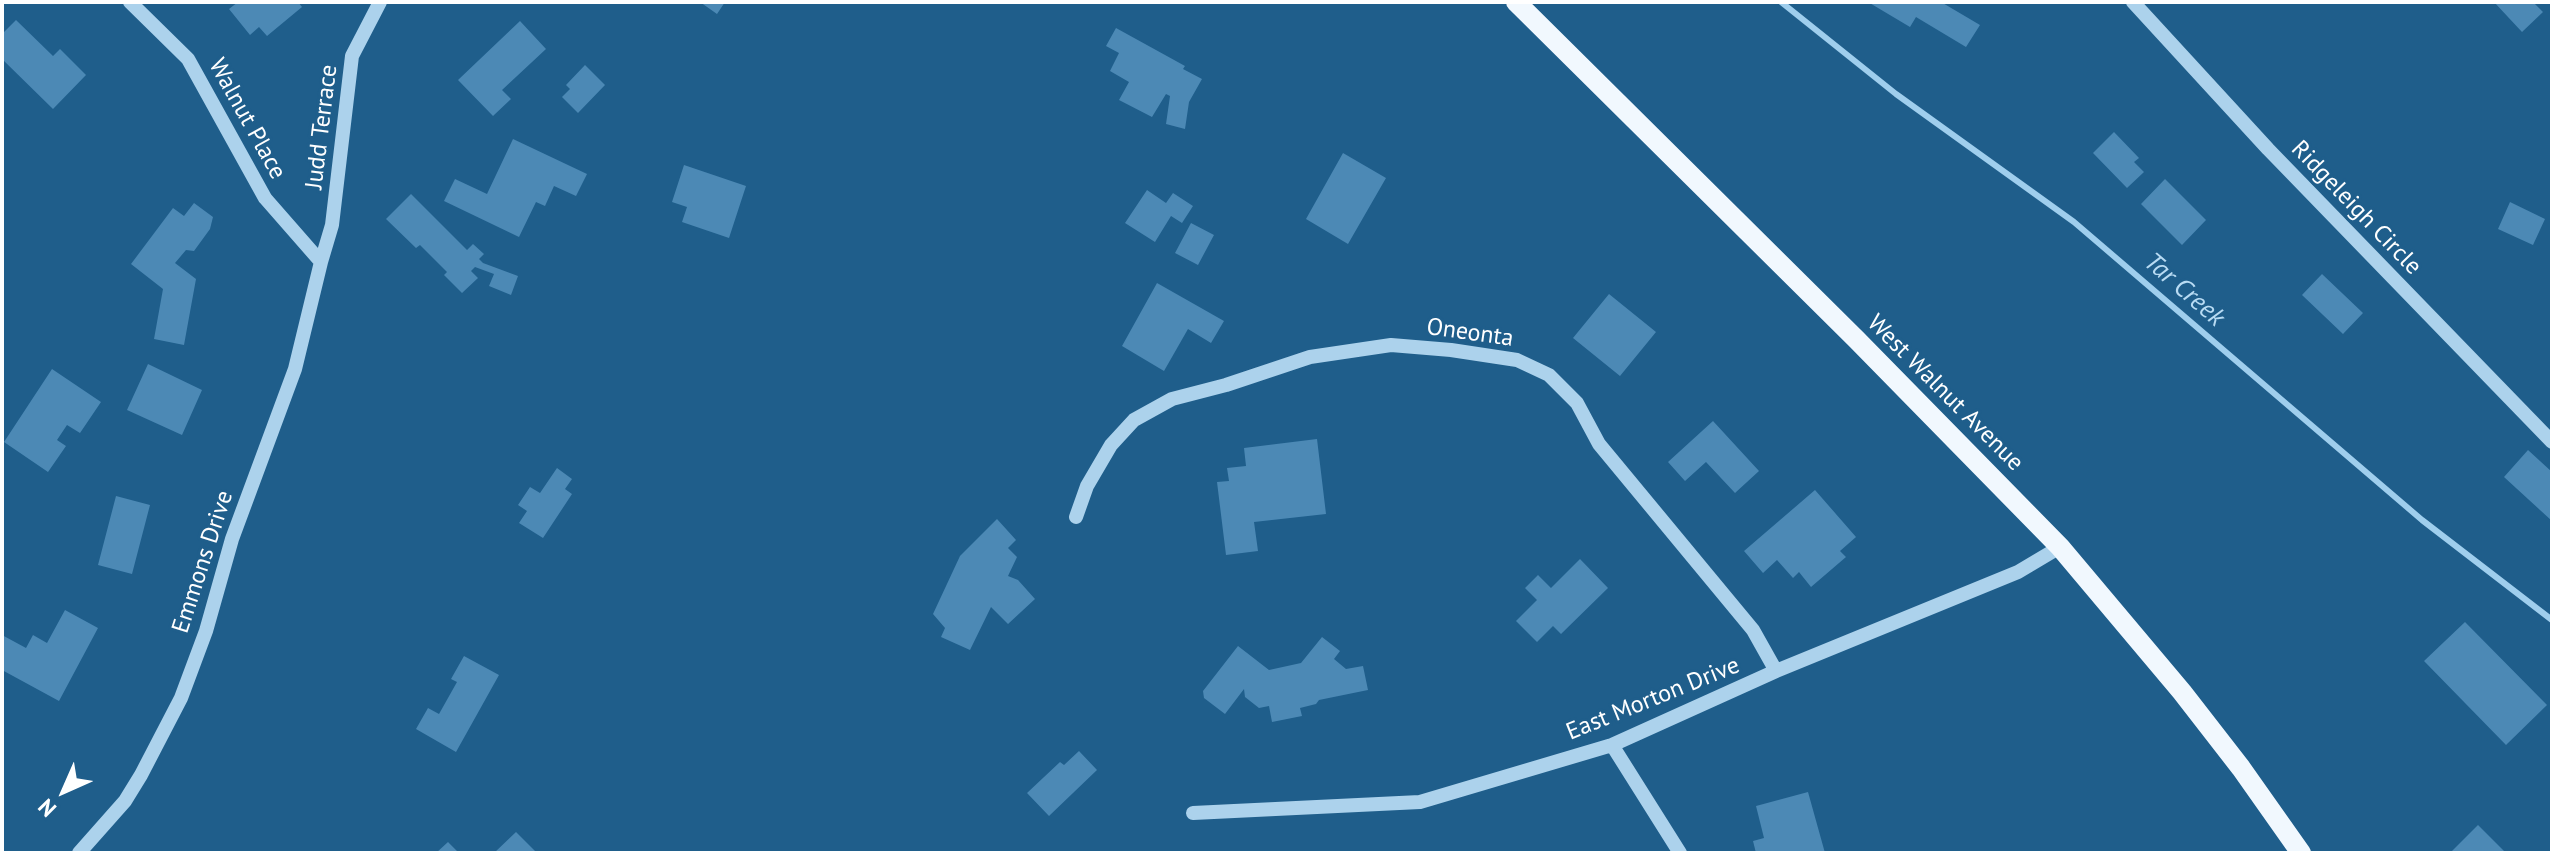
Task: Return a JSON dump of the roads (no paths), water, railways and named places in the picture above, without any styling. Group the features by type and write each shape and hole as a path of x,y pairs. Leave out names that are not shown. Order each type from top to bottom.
{"main road":[{"name":"West Walnut Avenue","path":"1516,2 1856,339 2060,547 2182,692 2301,853"}],"street":[{"name":"Walnut Place","path":"130,2 188,59 265,198 321,262"},
{"name":"Judd Terrace","path":"321,262 332,225 352,56 380,2"},
{"name":"Ridgeleigh Circle","path":"2133,2 2268,149 2552,442"},
{"name":"Emmons Drive","path":"79,853 125,801 181,698 206,631 232,539 295,369 321,262"},
{"name":"Oneonta","path":"1076,517 1087,486 1111,445 1134,420 1172,399 1310,357 1391,345 1517,360 1549,375 1577,403 1599,444 1753,630 1776,671"},
{"name":"East Morton Drive","path":"1193,813 1420,802 1612,745 1776,671 2018,572 2060,547"},
{"path":"1612,745 1680,853"}],"waterway":[{"name":"Tar Creek","path":"1781,2 1896,94 2074,222 2422,520 2552,620"}]}
